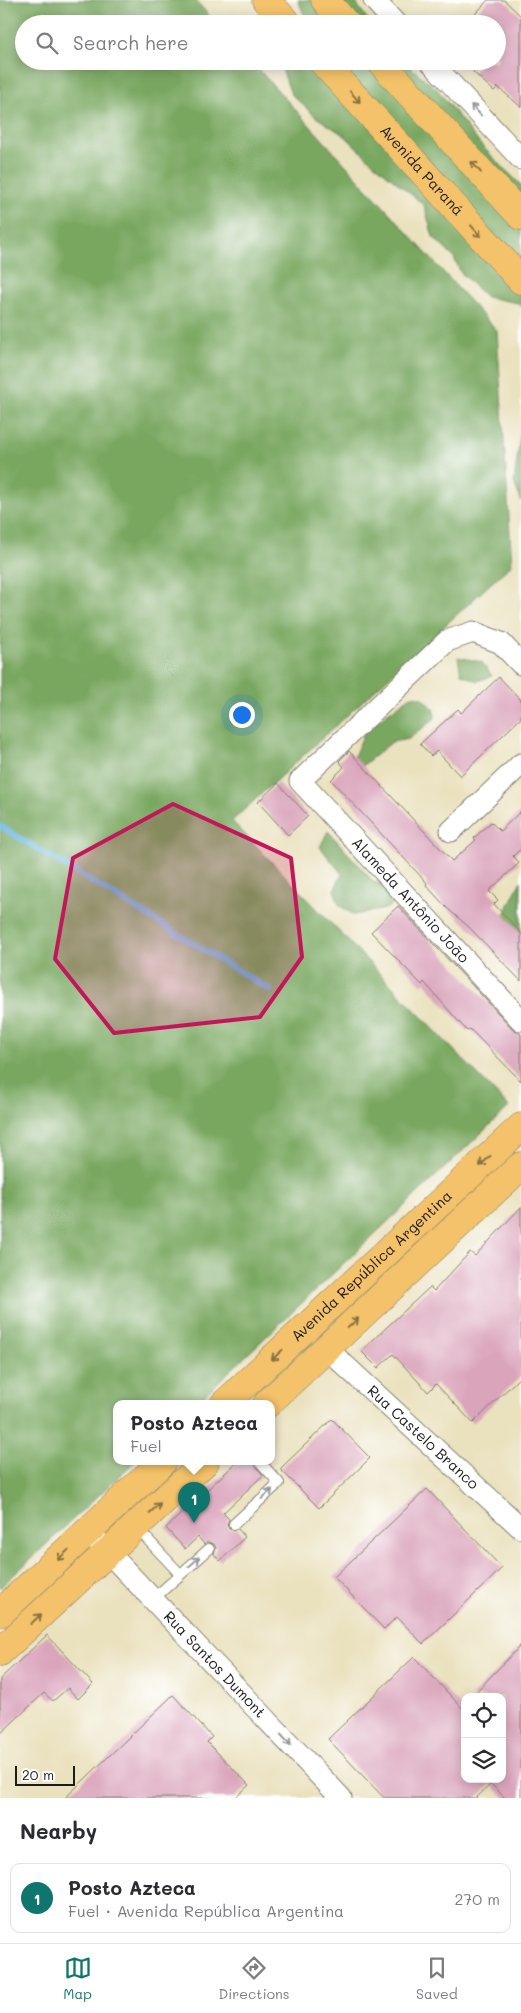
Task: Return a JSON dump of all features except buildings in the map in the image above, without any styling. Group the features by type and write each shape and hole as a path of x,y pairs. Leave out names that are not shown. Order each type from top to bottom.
{"main road":[{"path":"266,0 280,15"},
{"path":"325,0 338,15"},
{"name":"Avenida Paraná","path":"330,70 521,280"},
{"path":"388,70 521,216"},
{"name":"Avenida República Argentina","path":"228,1400 521,1127"},
{"name":"Avenida República Argentina","path":"271,1400 521,1166"},
{"path":"0,1613 159,1465"},
{"path":"0,1652 202,1465"}],"street":[{"path":"374,0 388,15"},
{"path":"438,70 521,159"},
{"name":"Alameda Antônio João","path":"521,664 501,643 474,632 447,641 300,781 521,1020"},
{"path":"451,831 521,764"},
{"name":"Rua Castelo Branco","path":"326,1348 521,1528"},
{"name":"Rua Santos Dumont","path":"88,1531 340,1798"}],"lane":[{"path":"234,1524 279,1483 263,1465"},
{"path":"135,1526 180,1574"},
{"path":"153,1599 209,1549"}],"highlighted area":[{"path":"173,804 291,858 302,957 260,1017 114,1033 55,959 73,858"}],"green space":[{"path":"0,0 195,0 209,15 15,15 15,70 259,70 497,331 512,564 232,821 509,1107 199,1400 113,1400 113,1465 131,1465 0,1588"},
{"path":"298,0 354,0 365,15 304,15"},
{"path":"282,70 414,70 437,89 480,144 521,185 521,307 518,303 486,297 461,273 454,258 433,237 424,205 371,161 345,136 316,117 291,94"},
{"path":"521,428 521,501 514,482"},
{"path":"458,657 482,662 492,676 477,681 461,674"},
{"path":"411,696 421,697 434,709 435,718 409,739 392,742 357,770 351,763 366,729"},
{"path":"328,831 374,882 388,887 397,903 385,909 354,915 340,906 334,890 342,874 320,847"},
{"path":"521,881 521,944 503,916"}],"waterway":[{"path":"0,826 270,990"}],"place":[{"name":"Posto Azteca","path":"194,1523"}]}
